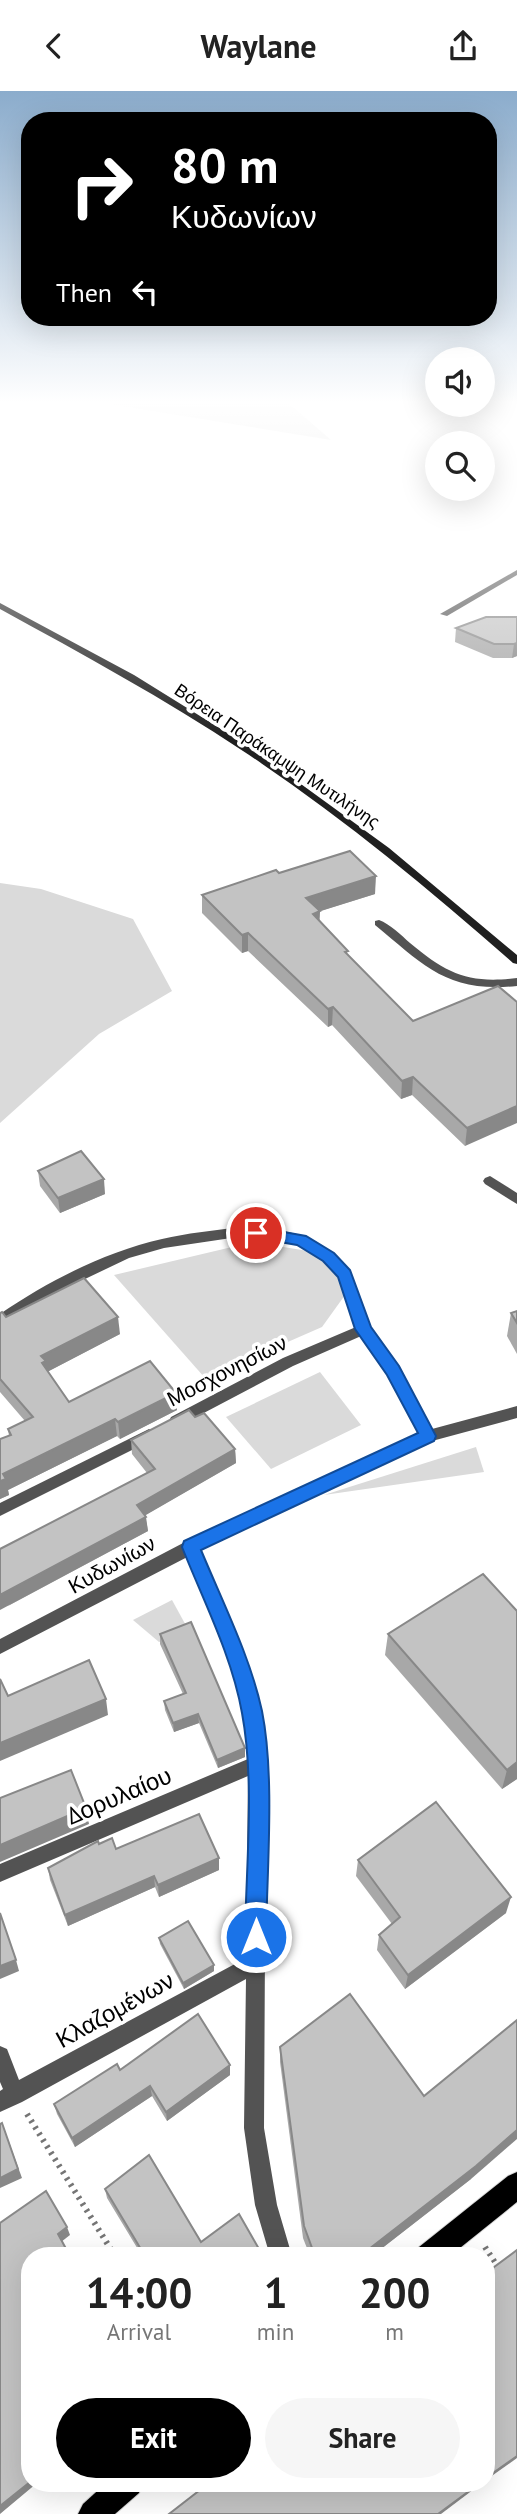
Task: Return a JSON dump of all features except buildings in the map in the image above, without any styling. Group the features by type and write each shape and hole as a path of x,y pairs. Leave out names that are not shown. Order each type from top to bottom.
{"main road":[{"name":"Βόρεια Παράκαμψη Μυτιλήνης","path":"0,605 150,689 276,771 410,869 517,961"},
{"path":"439,2247 517,2185"},
{"path":"93,2514 118,2492"}],"street":[{"path":"444,614 517,572"},
{"path":"379,923 452,980 483,986 517,982"},
{"path":"490,1181 517,1199"},
{"path":"0,1321 36,1296 125,1254 199,1236 237,1232 275,1234 301,1240 329,1257 345,1275 363,1329 393,1370 428,1436"},
{"name":"Μοσχονησίων","path":"0,1510 59,1483 288,1361 363,1329"},
{"name":"Κυδωνίων","path":"0,1647 191,1547 428,1436 517,1412"},
{"path":"191,1547 238,1664 252,1712 257,1764 254,2128 266,2205 278,2247"},
{"name":"Δορυλαίου","path":"0,1873 257,1764"},
{"name":"Κλαζομένων","path":"8,2099 256,1963"},
{"path":"0,2056 8,2099"}],"path":[{"path":"8,2099 109,2247"}],"shaded area":[{"path":"0,883 41,889 133,919 172,991 99,1034 0,1123"},
{"path":"253,1242 308,1251 334,1268 345,1295 322,1327 205,1378 114,1275"},
{"path":"320,1372 361,1425 271,1469 226,1417"},
{"path":"476,1447 484,1472 324,1495"},
{"path":"172,1600 189,1631 159,1642 133,1620"}],"route":[{"path":"256,1233 301,1240 329,1257 345,1275 363,1329 393,1370 428,1436 191,1547 238,1664 252,1712 257,1764 256,1937"}]}
